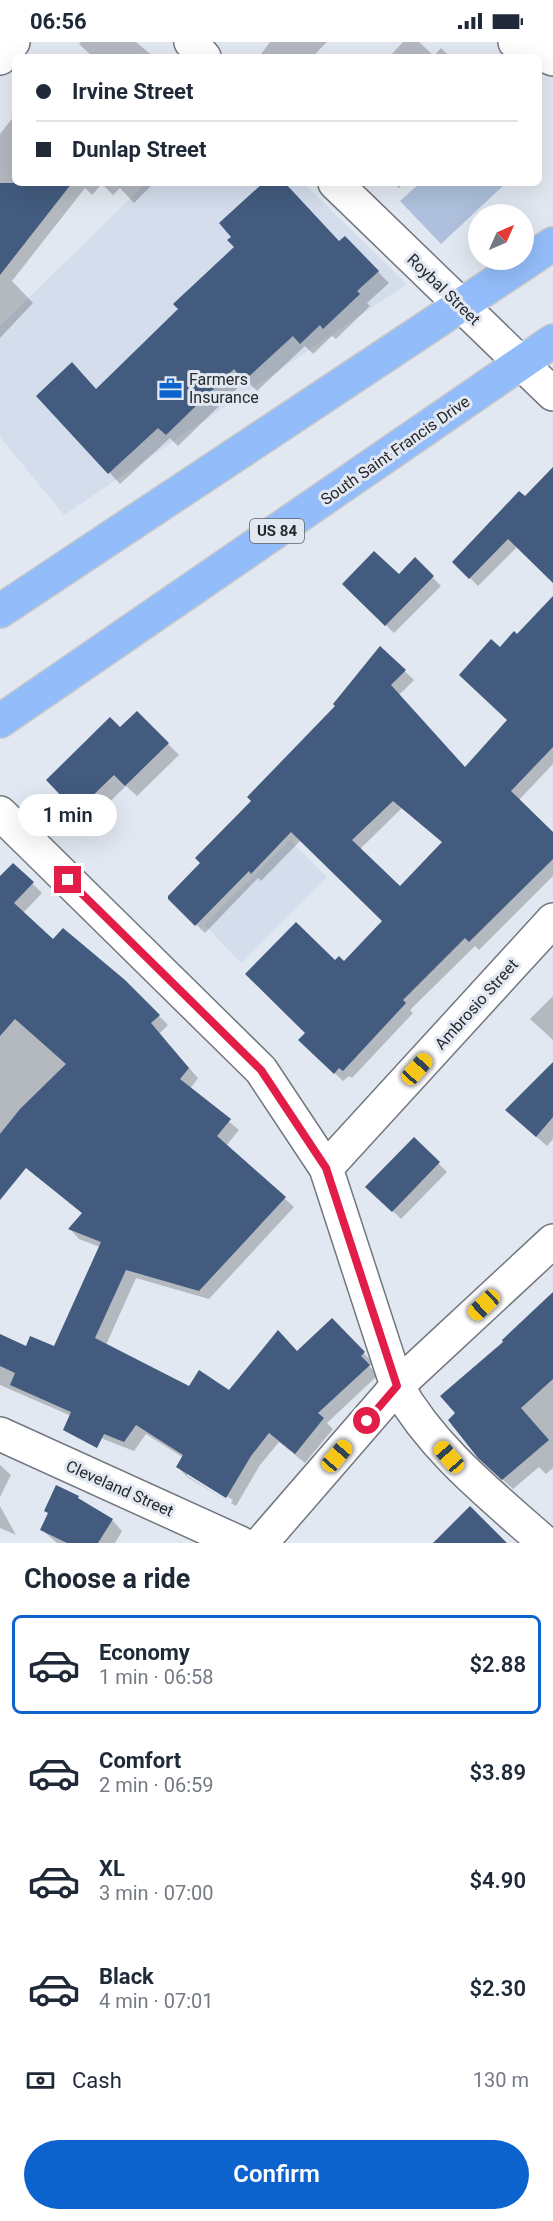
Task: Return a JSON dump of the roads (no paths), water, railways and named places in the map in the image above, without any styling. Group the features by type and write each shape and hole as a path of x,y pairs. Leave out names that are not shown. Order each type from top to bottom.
{"highway":[{"path":"0,611 553,244"},
{"name":"South Saint Francis Drive","path":"0,721 553,341"}],"street":[{"path":"0,58 13,42"},
{"path":"515,42 542,54"},
{"name":"Roybal Street","path":"338,186 553,394"},
{"path":"0,813 261,1070 326,1168 397,1386 414,1416 449,1457 545,1543"},
{"name":"Ambrosio Street","path":"326,1168 553,920"},
{"path":"261,1543 397,1386 553,1241"},
{"name":"Cleveland Street","path":"0,1434 240,1543"}],"place":[{"name":"Farmers Insurance","path":"171,388"}]}
